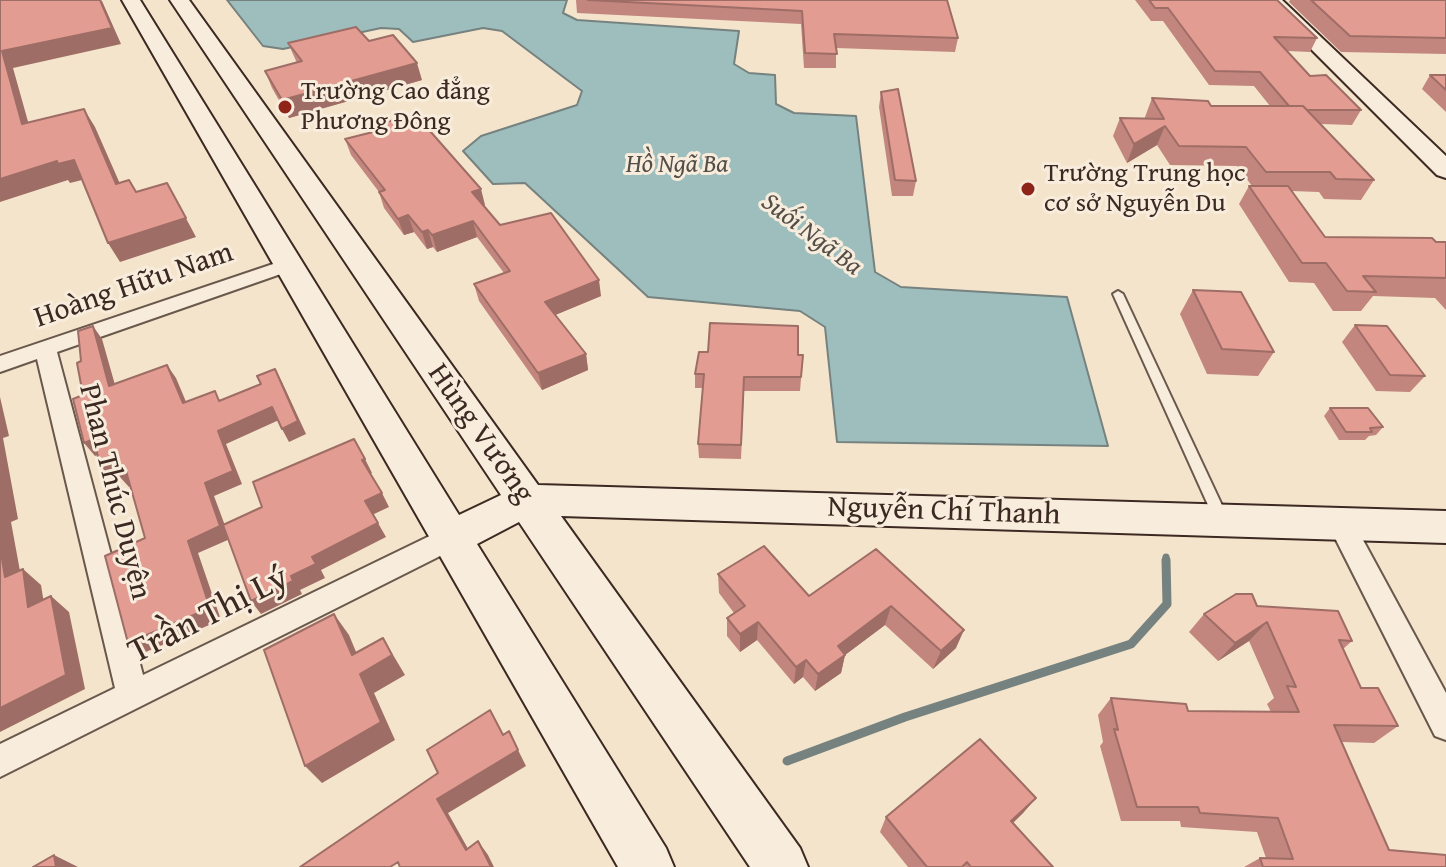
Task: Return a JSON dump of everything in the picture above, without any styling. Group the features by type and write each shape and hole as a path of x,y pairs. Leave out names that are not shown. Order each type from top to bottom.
{"main road":[{"path":"131,0 647,867"},
{"name":"Hùng Vương","path":"179,0 781,867"},
{"path":"1271,0 1446,170"},
{"path":"172,69 218,57"},
{"name":"Nguyễn Chí Thanh","path":"451,538 526,500 1446,527"}],"street":[{"name":"Hoàng Hữu Nam","path":"0,364 288,265"},
{"name":"Phan Thúc Duyện","path":"45,349 133,697"},
{"path":"1341,524 1446,725"},
{"name":"Trần Thị Lý","path":"0,761 451,538"}],"lane":[{"path":"1118,294 1222,521"}],"water":[{"name":"Hồ Ngã Ba","path":"227,0 567,0 563,13 577,20 739,31 734,64 749,73 775,75 776,104 794,113 856,116 875,272 901,287 1067,297 1108,446 837,442 825,327 800,311 648,297 525,183 493,184 463,151 481,136 577,105 582,91 502,31 483,28 413,42 399,29 381,28 283,49 263,46"}],"building":[{"path":"0,0 100,0 112,28 2,51 22,124 84,109 116,184 129,180 136,192 167,183 186,218 108,243 74,160 58,164 57,161 0,179"},
{"path":"588,0 947,0 958,38 834,34 837,54 805,53 802,11"},
{"path":"1149,0 1277,0 1317,38 1274,37 1310,76 1326,75 1361,110 1307,110 1303,106 1289,106 1260,72 1215,71 1168,8 1155,8"},
{"path":"1311,0 1446,0 1446,38 1350,36"},
{"path":"356,27 369,41 393,35 417,63 282,100 265,71 302,61 288,43"},
{"path":"1430,75 1446,75 1446,90"},
{"path":"898,89 916,181 895,180 881,92"},
{"path":"1152,98 1208,101 1211,106 1303,106 1374,180 1336,179 1330,172 1266,172 1246,147 1179,146 1165,126 1134,144 1120,118 1164,119"},
{"path":"415,114 481,189 472,192 500,225 551,213 599,280 545,302 586,354 538,373 474,284 510,271 473,221 432,235 428,230 422,232 408,215 398,219 379,192 385,190 345,139 373,132 369,127"},
{"path":"1249,186 1288,186 1325,237 1432,238 1436,242 1446,242 1446,278 1363,276 1376,292 1347,291 1326,263 1302,263"},
{"path":"1193,290 1241,292 1274,352 1222,349"},
{"path":"710,323 798,326 798,355 803,355 801,377 744,377 741,445 698,444 704,374 695,374 699,352 708,352"},
{"path":"1355,325 1387,326 1425,376 1390,375"},
{"path":"93,326 109,386 167,365 183,403 215,391 219,401 261,384 257,376 275,369 298,421 282,429 272,407 218,431 233,471 205,483 220,526 188,541 210,608 128,643 105,556 145,538 126,471 118,474 114,461 100,466 94,439 84,443 73,399 83,395 77,363 81,361 78,331"},
{"path":"1330,408 1368,408 1383,427 1370,428 1372,432 1346,432"},
{"path":"354,439 365,459 362,460 382,493 365,501 378,523 312,557 316,564 291,576 293,581 251,601 223,525 262,507 253,482"},
{"path":"764,546 809,596 876,549 964,630 941,651 891,606 838,646 845,655 818,674 806,660 796,667 758,622 740,634 727,618 745,606 718,574"},
{"path":"0,547 5,577 23,569 28,607 51,596 66,675 0,708"},
{"path":"1236,594 1252,594 1257,606 1338,611 1352,641 1339,640 1361,688 1378,688 1398,726 1334,725 1389,850 1446,855 1446,867 1263,867 1260,858 1293,859 1278,818 1200,813 1198,807 1137,807 1114,729 1118,730 1111,698 1186,704 1188,711 1299,712 1287,686 1296,687 1267,622 1235,643 1204,614"},
{"path":"334,614 352,655 383,638 392,655 360,674 381,722 305,766 264,650"},
{"path":"490,710 503,735 509,731 518,750 437,799 466,850 478,841 491,867 400,867 398,862 390,867 300,867 438,773 427,750"},
{"path":"980,739 1036,798 1011,821 1053,867 971,867 967,862 962,867 927,867 886,817"},
{"path":"54,855 56,867 33,867"}],"waterway":[{"name":"Suối Ngã Ba","path":"787,761 905,717 1131,644 1167,604 1166,560"}],"place":[{"name":"Trường Cao đẳng Phương Đông","path":"285,107"},
{"name":"Trường Trung học cơ sở Nguyễn Du","path":"1028,189"}]}
